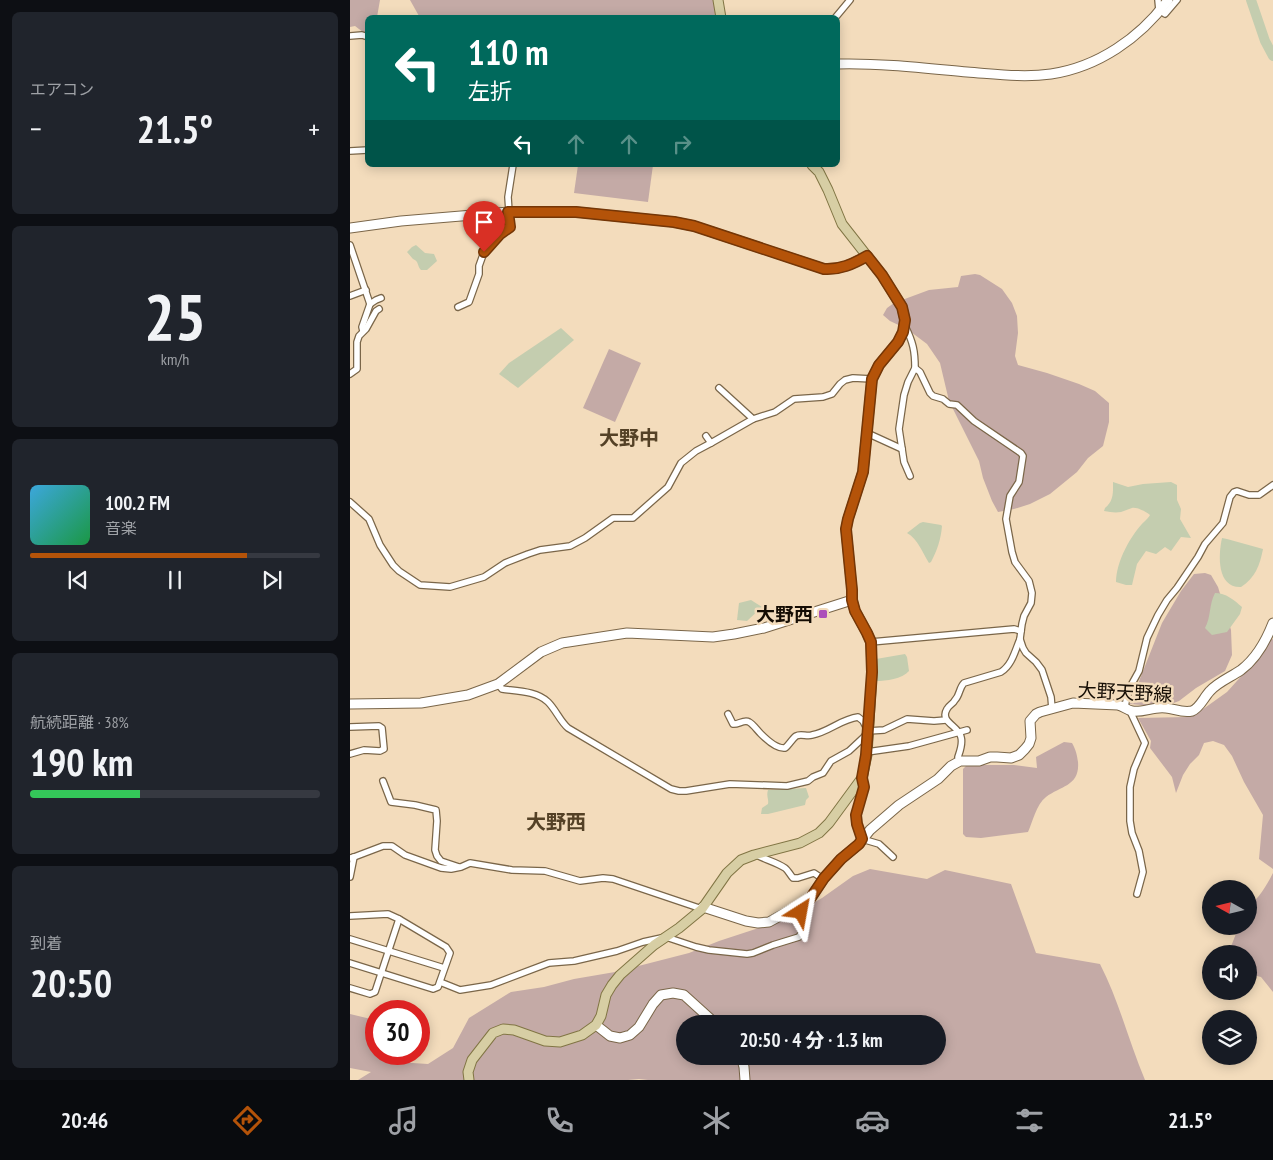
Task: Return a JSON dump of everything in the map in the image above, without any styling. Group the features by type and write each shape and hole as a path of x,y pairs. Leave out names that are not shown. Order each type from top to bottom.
{"main road":[{"path":"718,0 720,15"},
{"path":"469,1080 468,1072 472,1060 493,1033 503,1029 514,1030 545,1041 560,1042 582,1036 596,1026 606,995 620,975 654,945 679,928 702,908 728,873 741,860 756,854 800,843 819,833 829,823 862,778 867,752 872,672 871,642 855,611 852,600 846,529 863,472 872,379 879,365 898,342 904,326 902,307 882,275 842,224 825,184 814,167"}],"street":[{"path":"838,15 850,0"},
{"path":"840,64 913,67 1025,76 1051,74 1092,63 1114,50 1136,34 1160,10 1167,0"},
{"path":"350,36 365,36"},
{"path":"350,151 365,150"},
{"path":"458,307 469,302 479,274 479,266 484,252 500,234 510,227 508,197 512,167"},
{"path":"350,228 401,221 508,212 576,212 674,222 694,226 824,269 843,268 867,256"},
{"path":"350,245 370,304 362,327 363,331"},
{"path":"350,296 366,290"},
{"path":"370,304 381,298"},
{"path":"350,374 357,369 357,342 379,309"},
{"path":"904,326 912,339 915,368 904,395 900,429 904,462 910,476"},
{"path":"915,368 920,372 933,396 944,399 949,404 957,405 962,412 1023,456 1020,482 1010,496 1006,519 1015,562 1029,582 1032,593 1031,603 1024,616 1020,639 1010,664 1006,669 964,683 955,702 946,709 946,720 959,732 962,738 958,757"},
{"path":"350,502 369,519 380,545 399,571 420,585 450,587 484,577 506,563 528,554 540,550 570,546 613,518 633,518 668,487 681,463 696,451 753,419 775,412 794,399 832,394 845,380 853,378 872,379"},
{"path":"719,388 753,419"},
{"path":"867,433 902,449"},
{"path":"706,436 711,443"},
{"path":"1137,894 1143,872 1130,821 1130,787 1134,769 1145,743 1127,709 1129,689 1139,671 1147,638 1158,615 1205,544 1223,523 1230,497 1237,491 1249,495 1259,495 1273,485"},
{"path":"350,704 421,702 468,695 498,684 541,652 562,642 627,633 713,636 734,634 764,628 852,600"},
{"name":"大野天野線","path":"702,908 741,920 758,923 769,922 791,910 801,908 806,905 823,879 862,839 899,805 938,779 956,762 964,760 979,761 990,757 1011,758 1019,755 1029,744 1031,738 1030,721 1032,717 1040,712 1073,703 1118,705 1140,711 1155,708 1186,712 1194,710 1211,690 1242,669 1256,655 1269,634 1273,623"},
{"path":"871,642 1014,630 1021,631"},
{"path":"1020,639 1026,653 1042,670 1051,697 1052,709"},
{"path":"498,684 502,689 539,695 549,702 563,724 568,728 671,789 679,791 730,784 787,786 808,781 823,773 831,761 848,751 868,731"},
{"path":"1051,697 1064,706"},
{"path":"728,714 733,724 736,725 745,721 750,722 761,734 781,748 785,748 796,736 812,735 853,718 863,721 868,731"},
{"path":"868,731 884,730 907,719 946,720"},
{"path":"350,727 379,726 382,728 384,749 380,751 364,750 350,754"},
{"path":"867,752 909,746 967,730"},
{"path":"862,778 864,787 856,815 862,839 879,844 893,858"},
{"path":"383,781 391,802 436,810 435,850 437,856 441,861 461,867"},
{"path":"350,877 352,857 383,846 392,846 405,855 441,868 451,869 470,863 512,870 545,871 580,881 604,878 613,879 702,908"},
{"path":"756,854 787,868 793,878 814,873 823,879"},
{"path":"440,982 460,990 491,985 549,963 574,962 666,937 696,948 747,954 754,953 772,945 799,937 804,927 801,908"},
{"path":"350,916 388,914 446,947 450,953 438,987 434,989 350,963"},
{"path":"350,988 370,994 376,992 399,919"},
{"path":"350,939 444,968"},
{"path":"596,1026 610,1036 620,1038 630,1035 639,1027 661,995 673,993 684,995 706,1015"},
{"path":"743,1065 744,1080"}],"shaded area":[{"path":"350,0 380,0 377,15 365,15 365,34 355,26 350,27"},
{"path":"410,0 714,0 715,15 418,15"},
{"path":"578,167 653,167 648,202 574,193"},
{"path":"416,245 425,253 434,254 437,261 427,270 421,270 416,261 407,252"},
{"path":"980,275 1002,289 1012,303 1017,316 1018,333 1015,356 1018,365 1079,384 1095,391 1109,403 1109,422 1103,446 1088,458 1077,472 1050,494 1030,504 998,512 983,478 979,461 949,401 940,363 927,344 907,329 890,321 883,315 887,308 894,303 929,290 958,287 961,276"},
{"path":"561,328 574,340 518,388 499,374 509,363"},
{"path":"609,349 641,363 615,422 583,408"},
{"path":"1113,482 1128,487 1171,482 1177,485 1177,500 1181,509 1180,519 1191,538 1181,537 1171,551 1165,547 1156,554 1146,551 1137,564 1132,585 1116,582 1121,557 1130,541 1150,515 1134,508 1122,512 1104,511 1113,493"},
{"path":"923,522 942,526 937,549 929,563 917,542 907,533"},
{"path":"1222,538 1263,549 1256,571 1250,580 1241,587 1233,586 1223,577 1220,562"},
{"path":"1205,573 1211,575 1218,587 1231,630 1232,655 1225,671 1196,688 1179,701 1163,707 1130,704 1162,623 1181,591 1194,574"},
{"path":"1215,593 1233,599 1242,607 1240,614 1227,632 1212,635 1205,628"},
{"path":"751,600 762,607 747,621 737,620 739,603"},
{"path":"1273,639 1273,869 1259,859 1263,815 1232,756 1224,745 1213,741 1204,743 1199,755 1183,775 1176,793 1172,777 1150,748 1151,741 1138,718 1187,717 1199,712 1227,692 1270,640"},
{"path":"905,654 909,671 906,674 898,678 876,681 876,659"},
{"path":"1064,742 1072,743 1075,750 1078,762 1076,776 1073,781 1043,800 1037,809 1028,832 981,838 966,837 963,834 963,769 967,765 1014,765 1037,768 1036,757"},
{"path":"806,788 809,797 805,805 761,814 762,808 768,804 768,790"},
{"path":"870,869 927,879 945,870 1011,884 1036,953 1100,964 1113,992 1145,1080 358,1080 371,1072 350,1068 350,1014 365,1018 365,1065 430,1065 430,1063 453,1048 469,1018 511,992 615,972 689,953 786,919 822,898 853,876"},
{"path":"1273,873 1273,992 1261,977 1257,976 1257,945 1231,945 1236,935 1258,935 1258,896"}],"waterway":[{"path":"1251,0 1265,41 1273,56"}],"place":[{"name":"大野西","path":"823,614"}],"district":[{"name":"大野中","path":"629,438"},
{"name":"大野西","path":"556,822"}],"route":[{"path":"484,252 500,234 510,227 508,212 576,212 674,222 694,226 824,269 843,268 867,256 882,275 902,307 905,320 903,332 898,342 879,365 872,379 863,472 846,529 852,600 855,611 871,642 872,672 866,755 862,778 864,787 856,815 862,839 824,878 806,905 801,908 801,912"}]}
